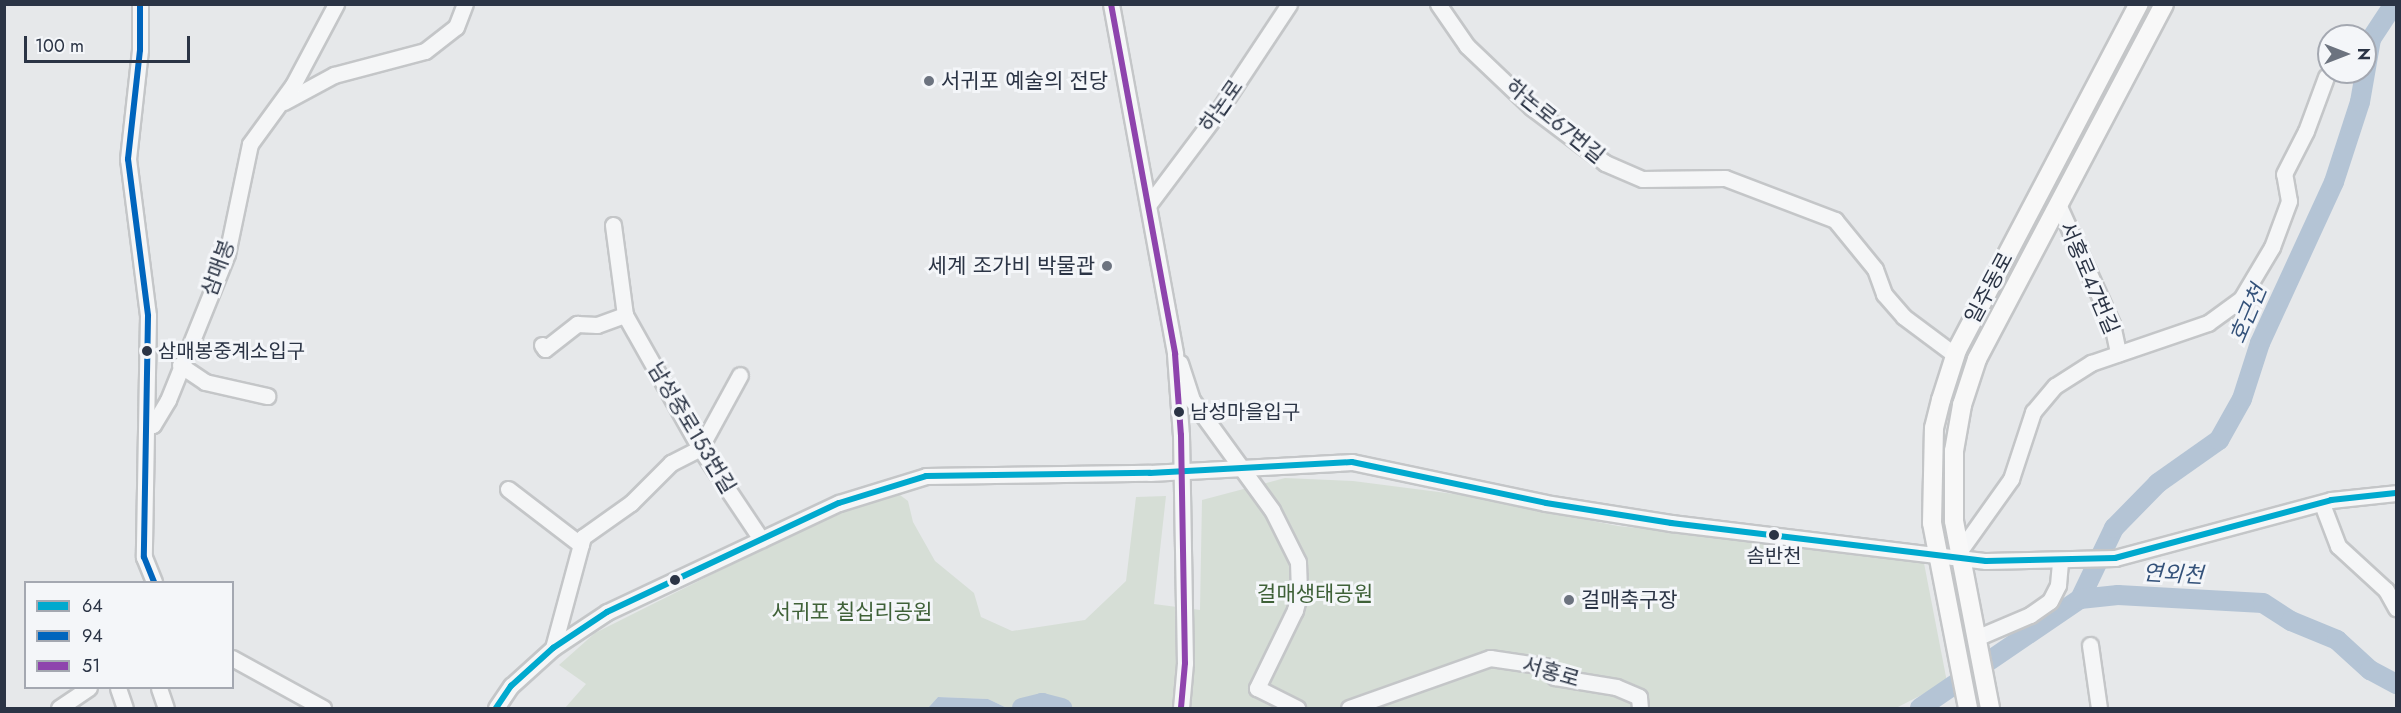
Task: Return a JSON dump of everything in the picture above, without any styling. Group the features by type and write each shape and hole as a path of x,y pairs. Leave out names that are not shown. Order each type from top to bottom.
{"main road":[{"name":"일주동로","path":"1968,708 1947,596 1936,554 1931,474 1934,428 1955,355 2139,4"},
{"name":"일주동로","path":"1990,708 1959,555 1953,474 1956,431 1967,383 2058,204 2164,4"}],"street":[{"path":"140,4 140,50 128,159 148,316 144,557 154,581"},
{"name":"삼매봉","path":"147,424 153,425 161,412 227,254 250,144 279,105 336,4"},
{"name":"삼매봉","path":"279,105 334,75 425,51 456,27 465,4"},
{"name":"하논로","path":"1149,204 1215,116 1289,4"},
{"name":"하논로67번길","path":"1438,4 1475,54 1532,107 1605,163 1642,179 1725,178 1834,220 1875,269 1884,294 1904,317 1955,355"},
{"path":"1111,6 1175,354 1181,435 1179,471 1185,663 1181,708"},
{"name":"서홍로47번길","path":"1959,555 2011,478 2033,412 2055,386 2091,363 2208,323 2241,299 2275,238 2289,201 2284,174 2306,131 2323,84"},
{"name":"서홍로47번길","path":"2058,204 2112,324 2118,353"},
{"path":"542,345 545,349 577,324 597,325 625,315 614,225"},
{"name":"남성중로153번길","path":"625,315 700,448 761,539"},
{"path":"1175,354 1192,400 1272,510 1298,562 1299,596 1295,610 1257,688 1297,708"},
{"path":"180,365 205,382 267,396"},
{"path":"553,648 583,537 632,502 671,463 700,448 740,375"},
{"path":"495,708 511,686 553,648 607,612 839,502 926,476 1179,471 1240,466 1352,462 1546,503 1671,524 1936,554 2060,561 2083,561 2140,552 2322,504 2397,493"},
{"path":"508,489 581,545"},
{"path":"2322,504 2338,546 2386,590 2397,608"},
{"path":"1976,638 2030,615 2050,601 2058,585 2060,561"},
{"path":"2090,645 2099,708"},
{"name":"서홍로","path":"1350,708 1490,658 1545,666 1555,676 1616,687 1639,697 1640,708"},
{"path":"234,659 323,708"},
{"path":"59,708 86,689"},
{"path":"119,689 125,708"},
{"path":"160,689 166,708"}],"green space":[{"name":"걸매생태공원","path":"1285,478 1353,481 1462,495 1618,526 1923,558 1947,682 1896,708 1007,708 988,699 938,697 928,708 565,708 586,684 559,665 595,633 888,486 908,501 913,522 935,561 974,593 981,617 1012,631 1085,620 1126,581 1136,497 1166,496 1154,604 1200,610 1202,500"}],"water":[{"path":"938,697 988,699 1007,708 928,708"}],"waterway":[{"name":"호근천","path":"2080,599 2114,528 2158,483 2219,440 2242,399 2260,343 2334,182 2360,102 2371,39 2394,4"},
{"name":"연외천","path":"1920,708 2080,599 2118,595 2263,603 2291,621 2337,640 2370,670 2396,684"},
{"name":"연외천","path":"1022,708 1042,703 1062,708"}],"transit line":[{"name":"94","path":"140,4 140,50 128,159 148,316 144,557 154,581"},
{"name":"51","path":"1111,4 1175,354 1181,435 1185,663 1181,708"},
{"name":"64","path":"496,708 511,686 553,648 607,612 839,503 926,476 1150,473 1352,462 1546,503 1671,523 1986,561 2115,558 2331,500 2396,493"}],"place":[{"name":"서귀포 예술의 전당","path":"929,81"},
{"name":"세계 조가비 박물관","path":"1107,266"},
{"name":"삼매봉중계소입구","path":"147,351"},
{"name":"남성마을입구","path":"1179,412"},
{"name":"솜반천","path":"1774,535"},
{"name":"걸매축구장","path":"1569,600"}],"park label":[{"name":"서귀포 칠십리공원","path":"852,612"}]}
